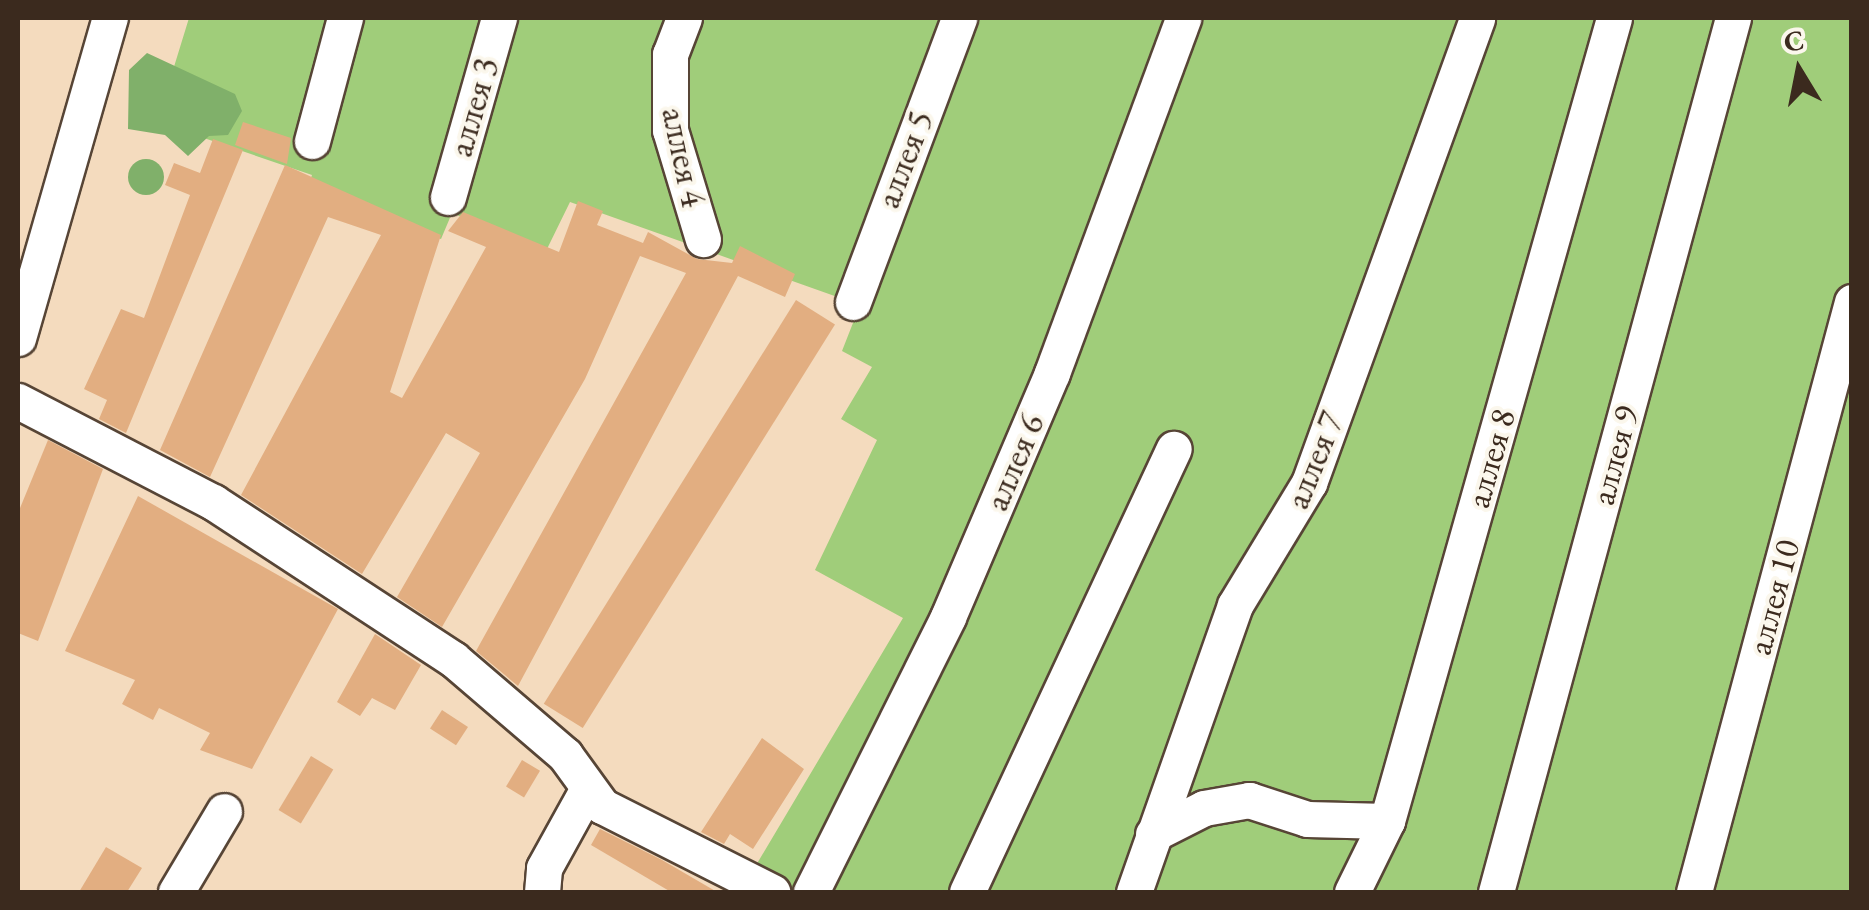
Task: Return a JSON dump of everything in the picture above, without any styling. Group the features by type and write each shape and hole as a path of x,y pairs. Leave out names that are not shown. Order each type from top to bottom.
{"street":[{"path":"18,338 110,18"},
{"path":"312,141 346,18"},
{"name":"аллея 3","path":"448,197 499,18"},
{"name":"аллея 4","path":"684,18 670,54 670,130 703,238"},
{"name":"аллея 5","path":"853,302 959,18"},
{"name":"аллея 6","path":"810,892 948,616 1052,373 1184,18"},
{"name":"аллея 7","path":"1134,892 1235,605 1308,482 1478,18"},
{"name":"аллея 8","path":"1352,892 1387,822 1614,18"},
{"name":"аллея 9","path":"1496,892 1733,18"},
{"name":"аллея 10","path":"1694,892 1852,302"},
{"path":"18,401 132,454 453,659 565,755 587,790 645,831 772,892"},
{"path":"967,892 1174,449"},
{"path":"542,892 544,868 587,790"},
{"path":"1153,834 1204,808 1249,800 1307,819 1387,822"},
{"path":"176,892 224,811"}],"green space":[{"path":"189,18 1851,18 1851,892 788,892 752,872 903,618 815,570 877,440 841,419 872,367 842,351 860,305 570,202 546,251 452,213 441,239 308,187 312,175 157,122"},
{"path":"147,53 235,94 242,111 228,135 209,136 188,156 165,135 128,129 129,70"},
{"path":"146,159 158,165 164,177 158,189 146,195 134,189 128,177 134,165"}],"building":[{"path":"243,122 291,138 287,164 235,145"},
{"path":"213,139 243,150 126,433 99,419 107,400 84,389 121,309 144,318 190,195 165,185 174,163 200,173"},
{"path":"285,165 441,235 390,392 402,398 486,247 448,231 463,212 559,252 578,201 603,211 597,225 643,243 648,232 697,259 732,263 740,246 795,274 785,297 738,276 518,686 476,651 686,273 640,256 585,379 442,627 397,597 480,453 446,433 362,574 241,495 381,235 328,217 210,477 160,450"},
{"path":"796,300 835,324 583,728 544,704"},
{"path":"48,440 103,469 38,641 18,633 18,513"},
{"path":"138,496 338,609 252,769 200,750 210,733 159,708 153,720 122,704 135,680 65,651"},
{"path":"375,634 421,665 395,710 372,698 360,716 337,702"},
{"path":"442,710 468,727 456,745 430,728"},
{"path":"762,738 804,769 753,849 730,834 724,844 701,832"},
{"path":"311,756 333,769 301,823 279,810"},
{"path":"522,760 540,771 524,797 506,787"},
{"path":"600,829 717,892 671,892 591,845"},
{"path":"106,847 142,868 127,892 79,892"}]}
